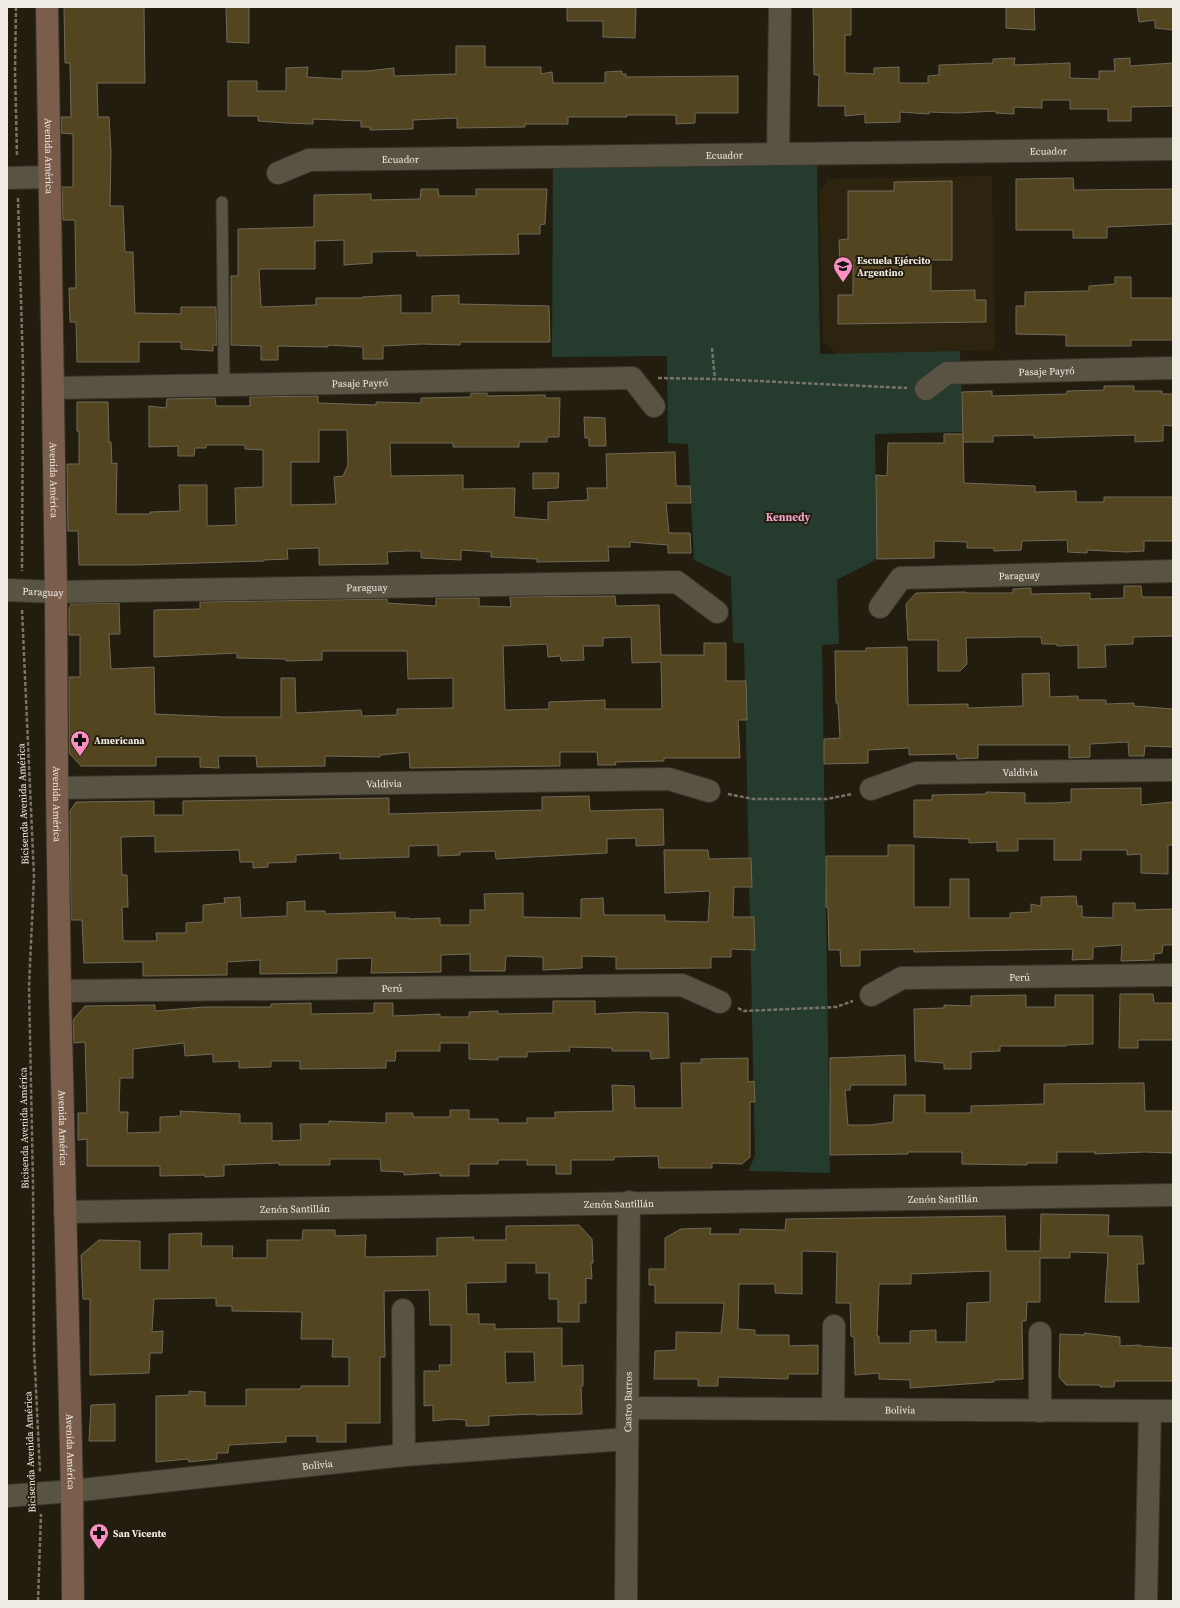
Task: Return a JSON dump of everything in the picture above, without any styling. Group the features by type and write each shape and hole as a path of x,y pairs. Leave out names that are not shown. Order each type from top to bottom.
{"main road":[{"name":"Avenida América","path":"47,7 56,592 56,788 72,1491 73,1601"}],"street":[{"path":"778,154 780,7"},
{"name":"Ecuador","path":"278,173 309,160 1173,149"},
{"path":"12,178 49,176"},
{"name":"Pasaje Payró","path":"926,389 947,373 1173,368"},
{"path":"632,378 654,406"},
{"name":"Pasaje Payró","path":"52,388 632,378"},
{"name":"Paraguay","path":"880,607 901,578 1173,571"},
{"name":"Paraguay","path":"14,591 56,592 677,582 717,612"},
{"name":"Valdivia","path":"871,789 916,773 1173,770"},
{"name":"Valdivia","path":"56,788 669,779 709,790"},
{"name":"Perú","path":"871,994 902,978 1173,975"},
{"name":"Perú","path":"60,991 682,985 720,1002"},
{"name":"Zenón Santillán","path":"65,1212 629,1202 1173,1195"},
{"name":"Castro Barros","path":"626,1601 629,1202"},
{"path":"403,1310 404,1455"},
{"path":"833,1409 834,1326"},
{"path":"1040,1333 1040,1411"},
{"name":"Bolivia","path":"628,1408 1173,1411"},
{"path":"1146,1601 1150,1411"},
{"name":"Bolivia","path":"7,1496 72,1491 404,1455 627,1439"}],"lane":[{"path":"222,202 224,385"}],"path":[{"name":"Bicisenda Avenida América","path":"16,7 12,178 23,368 14,591 34,876 29,987 33,1183 34,1348 41,1493 38,1601"},
{"path":"712,348 715,379"},
{"path":"632,378 715,379 926,389"},
{"path":"709,790 753,799 827,799 871,789"},
{"path":"720,1002 744,1011 836,1007 871,994"}],"shaded area":[{"path":"992,176 995,350 838,355 823,341 819,192 828,179"}],"green space":[{"path":"817,163 820,354 960,351 963,432 875,434 877,559 837,580 839,644 822,645 830,1173 748,1171 755,1156 744,643 733,643 731,577 694,560 688,444 668,443 667,356 552,357 553,168"}],"building":[{"path":"64,7 144,7 145,83 97,83 98,117 109,117 111,152 110,206 123,206 125,252 133,252 135,313 181,314 181,307 216,307 217,345 213,345 213,351 181,349 181,342 139,342 139,362 77,362 76,322 70,322 69,288 76,288 75,220 63,220 62,187 73,187 73,134 61,133 61,117 71,117 70,63 65,63"},
{"path":"226,7 249,7 249,43 227,42"},
{"path":"567,7 636,7 635,38 603,37 603,21 567,21"},
{"path":"813,7 851,7 851,35 845,35 845,73 874,74 874,68 899,67 899,83 928,83 928,76 939,75 939,65 993,63 993,59 1015,58 1014,65 1070,63 1070,78 1099,79 1099,71 1115,71 1114,59 1130,58 1130,66 1173,63 1173,106 1131,107 1131,121 1108,121 1108,109 1070,109 1070,100 1042,100 1042,108 1014,107 1014,114 996,113 996,111 958,113 929,112 929,114 900,112 900,122 865,123 865,114 845,116 845,106 818,106 819,75 814,75"},
{"path":"1006,7 1034,7 1035,30 1006,28"},
{"path":"1137,7 1173,7 1173,30 1155,28 1155,20 1139,22"},
{"path":"456,46 485,46 485,67 541,67 541,74 552,72 553,83 605,83 605,72 622,71 622,74 626,74 626,77 738,76 738,113 695,113 695,123 676,124 676,115 626,115 627,117 568,117 568,124 525,124 525,127 457,128 457,118 413,120 413,129 370,130 370,127 361,127 361,121 313,119 313,124 286,123 258,121 258,116 228,116 228,81 257,81 257,91 286,91 286,68 308,67 307,77 342,79 342,71 368,71 394,68 394,76 456,74"},
{"path":"1073,178 1074,190 1173,189 1173,224 1107,227 1107,238 1073,238 1073,230 1016,230 1016,179"},
{"path":"952,181 952,260 931,260 931,291 975,290 975,300 986,300 986,322 838,324 838,295 853,295 853,264 840,264 839,240 848,239 848,191 894,191 894,182"},
{"path":"421,189 438,189 439,196 476,196 476,189 547,189 545,224 540,225 540,234 518,234 519,254 417,256 417,251 372,252 372,263 344,265 344,240 315,241 315,269 259,269 261,307 316,305 316,298 362,298 401,295 401,313 432,313 432,296 459,295 459,304 549,306 550,342 460,342 460,345 422,344 383,346 383,359 363,359 363,347 328,345 328,347 278,346 278,360 261,360 261,346 231,345 231,276 238,276 238,229 314,227 314,195 371,194 371,200 420,199"},
{"path":"1115,277 1131,277 1131,298 1173,298 1173,340 1131,340 1131,346 1066,346 1066,335 1016,334 1016,306 1025,306 1025,292 1089,291 1089,286 1115,284"},
{"path":"1104,386 1134,386 1134,391 1162,391 1162,394 1173,394 1173,426 1163,425 1163,441 1135,442 1135,435 1034,438 1034,435 993,436 993,442 963,442 962,392 992,391 992,396 1067,394 1067,391 1104,390"},
{"path":"471,393 487,393 487,396 545,395 546,398 560,398 559,437 547,437 547,442 519,442 519,447 453,447 453,443 390,443 391,476 463,475 463,489 515,488 514,517 548,520 548,502 588,500 587,488 607,488 606,454 675,452 676,486 690,486 691,503 666,503 669,533 690,533 691,553 668,553 668,545 630,542 630,547 608,547 609,561 537,562 537,559 491,557 491,552 461,550 461,560 421,558 421,551 406,551 387,552 388,564 319,565 319,548 287,549 288,559 264,561 79,565 78,531 68,531 67,464 79,464 77,402 108,402 109,442 111,442 112,464 117,463 116,514 150,514 150,512 180,511 179,485 207,485 207,526 236,525 235,488 263,487 263,450 245,449 245,445 206,445 206,448 195,448 194,456 178,456 178,446 149,447 149,406 166,408 167,399 215,398 216,406 250,406 250,397 318,396 318,403 376,405 376,402 421,403 421,398 470,397","holes":["319,430 347,430 348,465 343,476 334,477 336,504 291,505 291,462 319,462"]},
{"path":"584,417 605,418 606,446 589,446 589,438 585,438"},
{"path":"944,434 963,434 964,483 1035,486 1035,492 1076,491 1076,502 1104,502 1104,497 1173,497 1173,541 1144,541 1144,551 1126,552 1087,550 1087,553 1068,552 1067,540 1022,541 1021,550 994,551 994,548 967,548 967,542 934,541 934,558 877,559 876,475 887,476 888,443 944,443"},
{"path":"533,473 559,473 558,488 533,489"},
{"path":"1124,586 1141,586 1142,597 1173,597 1173,636 1133,637 1133,644 1105,645 1106,667 1078,668 1078,645 1057,646 1057,644 1042,644 1041,637 966,638 967,664 960,671 938,671 938,640 908,640 906,604 916,593 1013,593 1013,589 1031,588 1031,594 1090,593 1090,599 1124,598"},
{"path":"615,596 616,606 659,605 661,655 704,655 704,643 726,643 726,681 746,681 747,720 738,720 740,758 664,758 664,761 615,762 616,765 598,765 597,752 560,752 560,766 410,768 409,752 380,755 380,757 325,756 325,766 257,767 256,756 218,756 219,768 200,767 200,757 156,757 156,766 81,766 69,753 69,677 80,677 80,635 69,635 69,608 71,604 119,603 120,634 109,634 111,669 154,667 155,714 223,717 281,717 281,678 295,678 296,713 361,710 362,716 397,715 397,709 453,708 453,678 408,679 407,651 322,651 322,660 286,661 286,659 237,658 237,653 154,657 154,610 200,609 200,602 387,599 387,603 436,606 436,598 479,598 479,606 511,607 510,597","holes":["631,637 632,663 661,662 662,709 605,709 605,700 549,702 549,709 505,710 503,646 547,644 548,657 560,656 561,661 584,660 583,646 603,646 603,638"]},
{"path":"907,647 908,705 968,704 968,708 1023,706 1022,674 1049,673 1050,697 1078,696 1078,700 1106,700 1106,704 1134,703 1134,706 1173,709 1173,747 1145,746 1144,756 1129,756 1128,742 1090,744 1090,757 1069,758 1069,745 978,745 978,758 957,759 956,754 909,755 909,748 868,750 868,763 824,764 824,739 840,738 838,703 836,703 835,651 866,651 866,648"},
{"path":"1141,788 1141,805 1173,802 1173,845 1168,845 1168,874 1141,873 1141,854 1127,855 1127,850 1081,850 1081,860 1054,860 1054,839 1018,839 1018,851 997,851 997,842 969,843 969,839 914,837 914,800 932,800 932,795 986,794 986,792 1025,793 1025,803 1054,803 1071,802 1071,789"},
{"path":"589,796 590,811 663,809 664,845 636,846 636,838 607,839 607,853 496,859 495,851 460,852 460,855 438,856 438,845 409,846 409,857 340,859 340,853 296,855 296,862 268,863 268,867 253,868 253,862 240,862 239,850 155,852 155,836 121,837 122,875 127,875 128,907 122,907 123,941 157,941 156,933 186,933 186,923 203,922 203,905 225,903 224,898 240,897 241,918 287,916 287,902 305,901 305,911 325,911 325,914 395,912 395,918 440,918 440,925 470,925 470,910 485,910 484,894 523,893 523,917 581,918 581,899 603,898 604,915 665,915 665,921 708,922 710,891 665,893 664,850 708,850 709,859 751,858 752,887 734,887 733,917 754,917 755,950 731,949 731,957 711,957 711,968 616,969 616,957 582,956 582,968 543,970 543,957 506,956 505,971 470,971 470,954 441,955 441,972 371,973 372,958 337,959 337,973 260,974 260,960 227,962 227,975 143,976 143,962 84,963 82,920 71,920 70,811 76,802 154,801 154,815 183,815 183,801 389,798 389,814 542,810 542,797"},
{"path":"888,845 914,845 914,907 950,907 950,879 969,879 969,918 1010,918 1010,913 1031,912 1031,904 1041,906 1041,897 1076,896 1077,906 1082,906 1082,917 1113,918 1113,903 1135,903 1135,910 1173,909 1173,945 1163,945 1162,953 1154,954 1154,960 1121,961 1122,945 1093,947 1093,959 1072,960 1073,949 914,952 914,949 860,950 860,966 841,966 840,950 829,950 828,907 826,907 826,856 888,856"},
{"path":"1120,994 1153,994 1154,1003 1173,1003 1173,1040 1138,1040 1138,1048 1119,1048"},
{"path":"1026,995 1026,1007 1055,1007 1055,995 1093,995 1093,1044 1066,1046 1000,1046 1000,1051 971,1052 971,1069 944,1069 944,1063 915,1061 914,1009 944,1008 944,1005 971,1006 971,996"},
{"path":"553,1001 595,1001 595,1014 637,1012 668,1013 669,1058 651,1059 650,1051 612,1051 612,1048 569,1047 570,1051 527,1052 527,1057 498,1057 498,1060 469,1059 469,1043 440,1043 440,1051 396,1051 395,1061 386,1061 386,1068 300,1069 300,1061 271,1061 271,1067 239,1068 239,1061 213,1062 213,1054 185,1056 184,1043 133,1049 133,1078 120,1078 119,1112 128,1112 127,1133 160,1132 160,1117 181,1116 180,1111 240,1114 240,1123 272,1123 272,1141 301,1140 300,1124 329,1124 329,1121 386,1123 386,1113 413,1113 413,1117 450,1117 450,1110 469,1110 469,1119 498,1119 498,1123 527,1123 527,1118 555,1118 555,1112 613,1111 612,1085 634,1086 635,1108 682,1108 681,1063 701,1063 701,1059 748,1058 748,1082 754,1081 755,1102 750,1102 750,1157 742,1164 712,1163 712,1168 659,1168 658,1156 614,1157 614,1160 571,1160 571,1174 556,1174 556,1165 527,1165 527,1160 498,1160 498,1164 469,1164 469,1176 440,1176 440,1173 404,1175 404,1172 381,1171 380,1159 330,1159 330,1165 279,1165 279,1163 224,1165 224,1176 160,1176 160,1166 87,1166 87,1139 78,1140 78,1113 87,1113 85,1042 74,1043 73,1020 85,1006 155,1005 155,1011 204,1007 271,1007 271,1004 311,1003 311,1014 374,1013 374,1003 393,1003 393,1016 440,1014 440,1017 469,1017 469,1012 498,1011 498,1014 553,1013"},
{"path":"905,1055 906,1085 851,1085 850,1090 845,1090 848,1125 870,1125 893,1122 894,1095 925,1095 925,1113 971,1113 971,1106 1044,1104 1044,1084 1144,1083 1145,1111 1172,1111 1173,1153 1145,1152 1095,1154 1095,1152 1057,1152 1057,1163 1027,1163 1027,1165 962,1164 962,1152 908,1152 908,1154 830,1155 830,1058"},
{"path":"1041,1214 1109,1215 1108,1236 1142,1236 1144,1264 1137,1264 1139,1302 1105,1302 1108,1253 1070,1252 1070,1258 1040,1258 1040,1302 1027,1302 1026,1321 1022,1321 1023,1379 994,1380 994,1382 910,1388 910,1380 879,1379 879,1373 855,1375 854,1337 851,1336 850,1303 836,1303 837,1252 802,1251 802,1294 775,1293 775,1284 739,1284 738,1329 755,1330 755,1335 789,1335 789,1346 818,1345 818,1374 788,1374 788,1379 718,1377 718,1386 698,1386 698,1379 654,1379 655,1351 676,1350 676,1332 721,1333 724,1303 655,1303 655,1285 649,1285 649,1269 665,1269 665,1238 681,1229 711,1228 710,1234 740,1234 740,1229 785,1230 786,1219 1005,1216 1006,1251 1040,1251","holes":["990,1271 990,1302 967,1303 966,1342 936,1342 936,1330 910,1331 910,1343 879,1343 879,1336 877,1336 879,1284 911,1284 911,1274"]},
{"path":"579,1225 592,1239 592,1279 586,1278 586,1303 579,1303 579,1322 558,1322 558,1299 549,1299 549,1273 536,1273 536,1263 506,1263 506,1282 466,1283 467,1314 479,1314 479,1324 495,1324 495,1329 562,1328 562,1366 583,1365 583,1386 581,1386 582,1414 489,1416 489,1425 476,1426 466,1426 466,1420 451,1419 433,1421 433,1405 424,1406 424,1371 440,1371 439,1365 451,1365 451,1325 430,1325 429,1290 384,1291 385,1357 380,1357 380,1423 346,1423 346,1442 317,1442 317,1436 286,1436 286,1442 229,1445 228,1453 217,1453 217,1459 189,1462 188,1459 156,1462 156,1396 189,1395 189,1391 205,1392 205,1406 246,1406 246,1389 301,1389 301,1386 349,1386 349,1357 332,1357 333,1339 301,1339 302,1312 232,1311 232,1306 216,1306 216,1298 154,1299 152,1332 163,1331 162,1353 150,1353 149,1373 90,1375 90,1299 83,1299 81,1255 99,1240 140,1241 140,1270 169,1270 169,1234 202,1233 201,1246 233,1246 232,1258 267,1258 267,1240 302,1240 303,1230 335,1230 335,1236 366,1235 365,1257 437,1256 437,1238 474,1237 473,1240 506,1240 506,1226","holes":["505,1352 534,1352 535,1382 506,1383"]},
{"path":"1084,1333 1120,1337 1120,1346 1140,1345 1173,1348 1173,1381 1115,1381 1114,1387 1100,1387 1100,1385 1066,1385 1059,1377 1060,1334 1084,1335"},
{"path":"115,1404 115,1441 89,1441 91,1405"}],"place":[{"name":"Escuela Ejército Argentino","path":"843,283"},
{"name":"Americana","path":"80,757"},
{"name":"San Vicente","path":"99,1550"}],"district":[{"name":"Kennedy","path":"788,517"}]}
